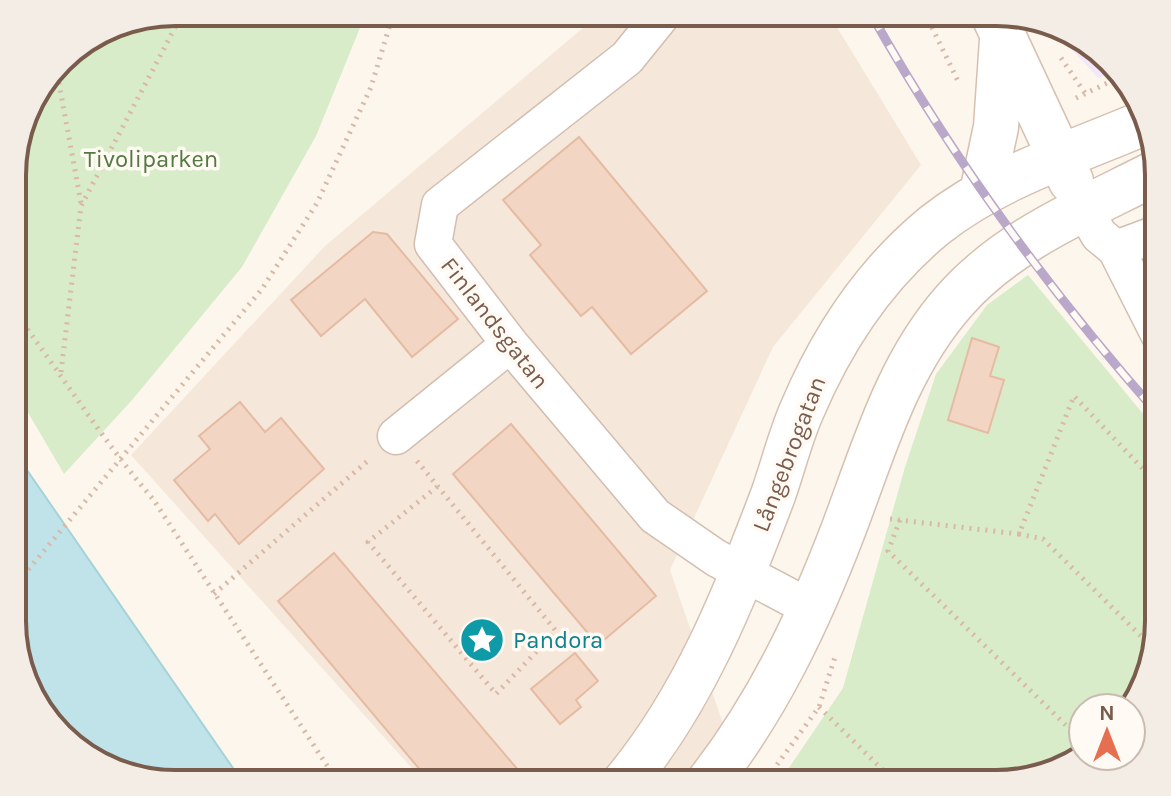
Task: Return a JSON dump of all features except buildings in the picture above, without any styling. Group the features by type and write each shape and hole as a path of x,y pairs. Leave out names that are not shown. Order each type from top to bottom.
{"main road":[{"path":"982,193 996,127 997,26"},
{"path":"998,26 1084,209"},
{"name":"Långebrogatan","path":"632,770 690,685 742,572 801,411 829,353 860,304 895,260 937,224 982,193 1060,156 1137,126"},
{"path":"717,770 764,701 812,609 888,409 914,358 953,302 1019,244 1145,178"}],"street":[{"name":"Finlandsgatan","path":"653,26 627,58 440,205 433,244 510,344 655,516 696,546 812,609"},
{"path":"1084,209 1099,235 1116,249 1145,306"},
{"path":"1116,249 1145,238"},
{"path":"396,436 510,344"}],"path":[{"path":"81,206 176,26"},
{"path":"26,572 262,289 317,203 371,87 390,26"},
{"path":"931,26 962,90"},
{"path":"1056,51 1085,93"},
{"path":"59,82 81,206 61,372"},
{"path":"26,327 61,372 119,460 153,499 330,770"},
{"path":"1019,534 1074,396 1145,471"},
{"path":"214,594 396,436 438,486 556,631 496,694 368,542 438,486"},
{"path":"878,518 1043,539 1144,639"},
{"path":"900,520 888,551 1067,726"},
{"path":"773,770 819,707 839,647"},
{"path":"819,707 883,770"}],"shaded area":[{"path":"585,26 836,26 921,165 773,347 670,570 739,770 413,770 131,455 325,246"},
{"path":"1066,43 1106,75 1098,78"}],"green space":[{"name":"Tivoliparken","path":"361,26 316,136 242,267 133,399 64,474 26,409 27,155 34,127 51,92 77,63 100,46 127,34 155,27"},
{"path":"1028,275 1145,416 1145,631 1134,678 1127,692 1067,692 1067,752 1035,765 996,770 787,770 843,688 905,467 936,374 987,305"}],"water":[{"path":"26,469 234,770 165,770 118,759 84,739 51,704 37,678 27,641"}],"railway":[{"path":"878,26 935,120 1004,222 1079,320 1145,399"}],"place":[{"name":"Pandora","path":"482,640"}]}
